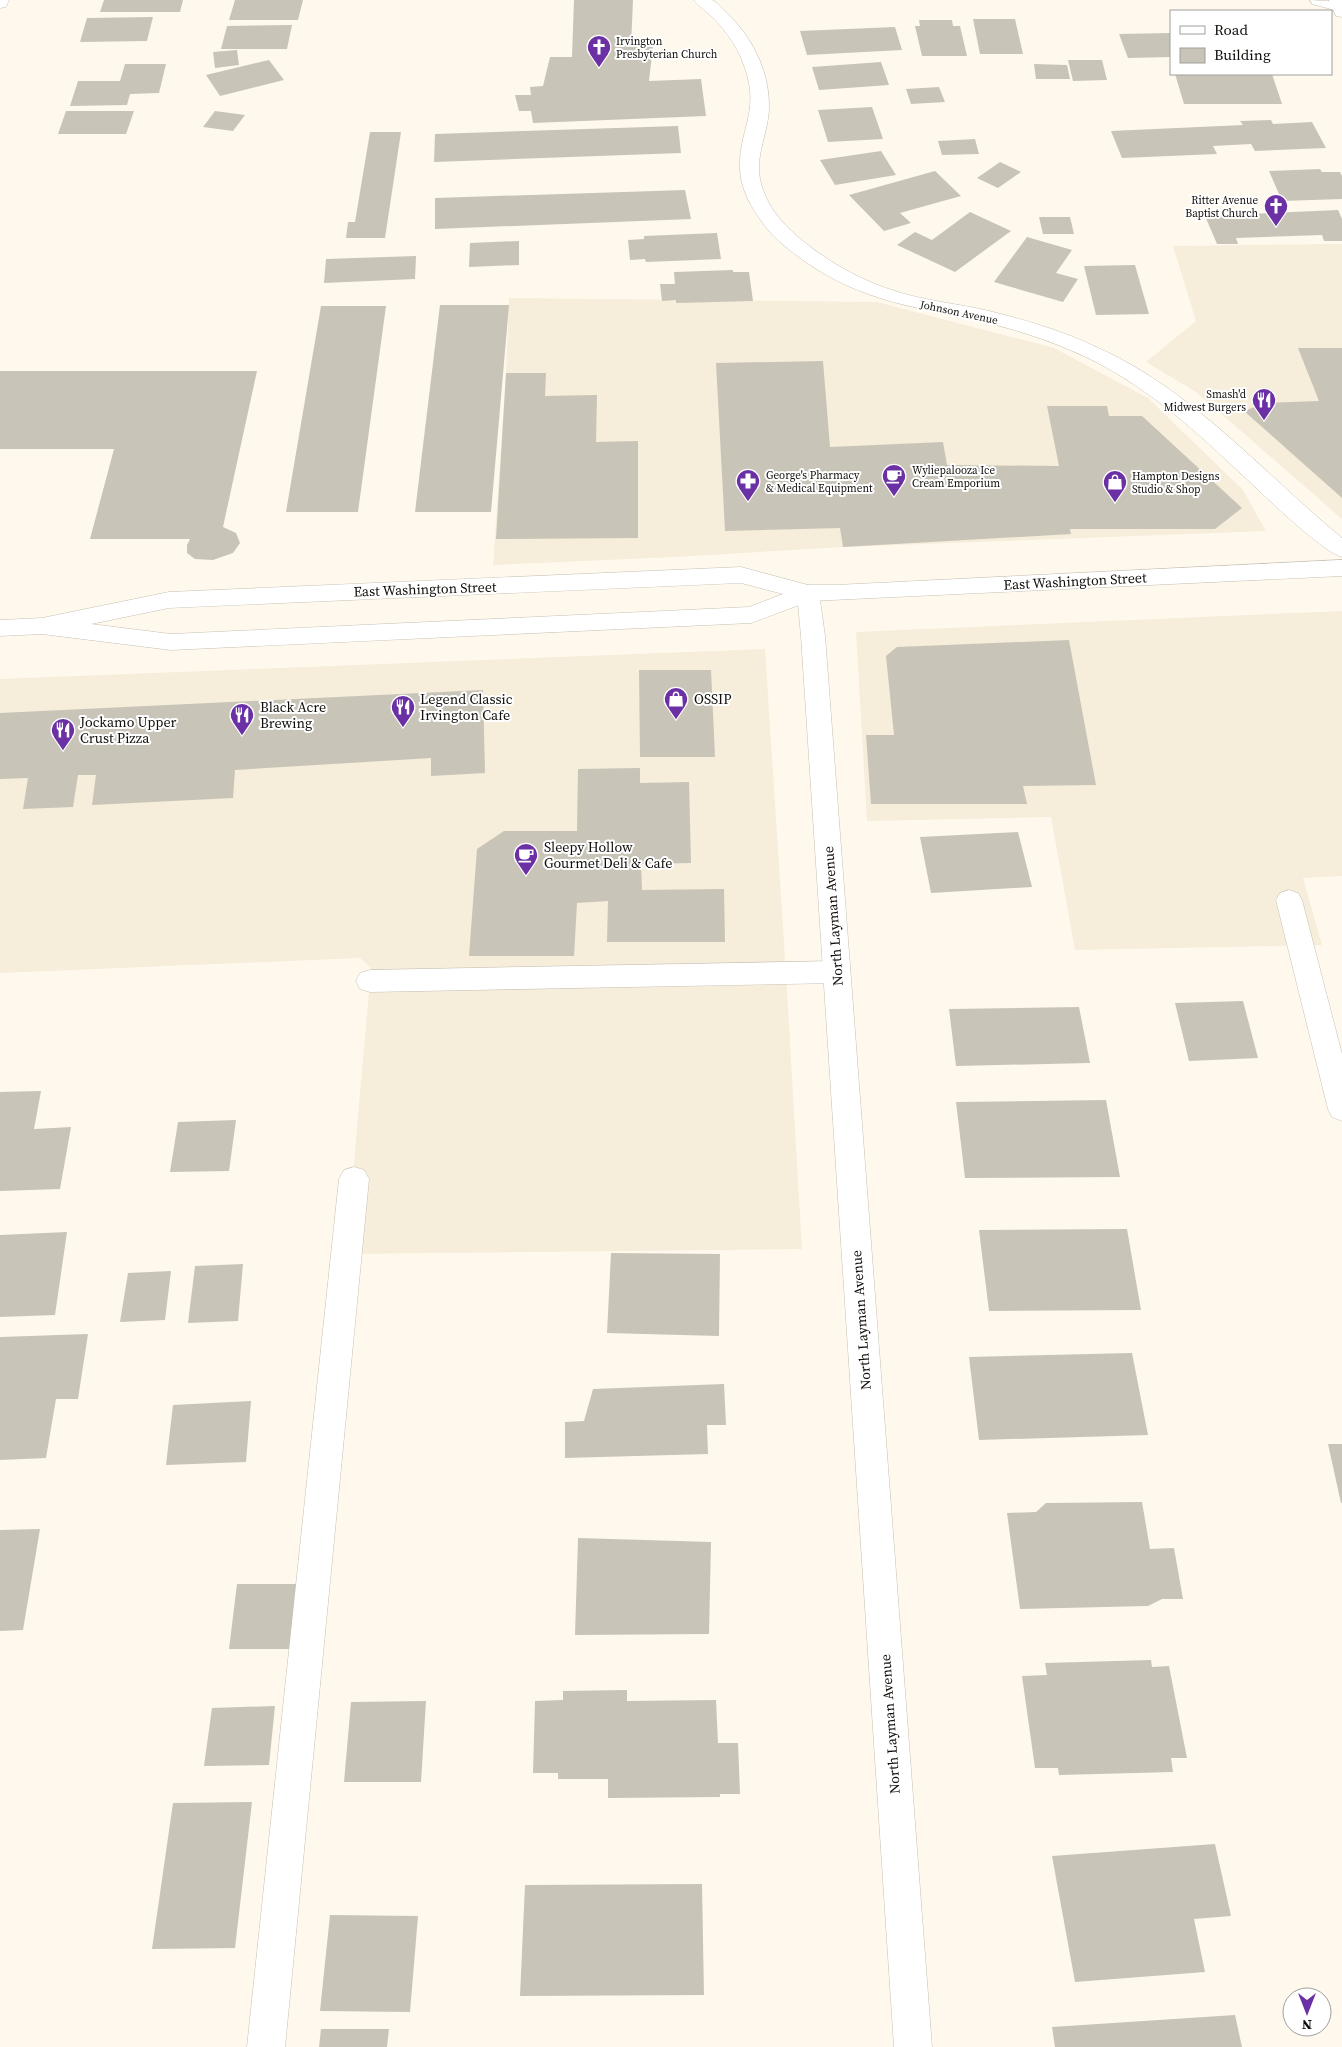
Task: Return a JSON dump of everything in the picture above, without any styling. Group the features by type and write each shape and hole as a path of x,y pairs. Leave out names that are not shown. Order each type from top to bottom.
{"street":[{"name":"Johnson Avenue","path":"702,0 724,19 740,40 755,71 760,104 750,152 751,178 756,195 766,213 788,239 832,271 858,284 904,300 989,318 1056,338 1103,357 1133,373 1173,400 1342,550"},
{"path":"1318,0 1340,6"},
{"name":"East Washington Street","path":"0,628 42,626 179,599 741,575 808,593 1342,568"},
{"name":"East Washington Street","path":"42,626 171,642 751,615 808,593"},
{"name":"North Layman Avenue","path":"808,593 813,636 913,2047"},
{"path":"1289,900 1342,1109"},
{"path":"370,981 837,972"},
{"path":"266,2047 354,1179"}],"shaded area":[{"path":"1342,244 1342,519 1196,392 1146,362 1196,321 1173,246"},
{"path":"509,298 877,302 1054,348 1148,398 1243,490 1266,531 843,547 493,565"},
{"path":"1342,611 1342,876 1303,878 1322,945 1075,950 1051,817 867,821 856,632"},
{"path":"765,649 802,1249 346,1254 371,968 360,958 0,973 0,679"}],"building":[{"path":"104,0 183,0 180,12 100,12"},
{"path":"235,0 303,0 298,20 229,20"},
{"name":"Irvington Presbyterian Church","path":"574,0 633,0 631,46 653,46 649,81 701,79 706,116 533,123 531,111 519,111 515,95 531,95 530,87 543,86 550,57 572,57"},
{"path":"153,17 147,41 80,42 87,18"},
{"path":"973,19 1015,19 1023,54 980,54"},
{"path":"919,20 952,20 953,26 960,26 967,56 922,56 915,26 920,26"},
{"path":"292,25 287,49 221,49 227,26"},
{"path":"895,27 902,50 807,55 800,31"},
{"path":"1170,33 1170,57 1128,58 1119,34"},
{"path":"237,50 239,65 215,68 213,52"},
{"path":"269,60 284,80 220,96 206,75"},
{"path":"1068,60 1102,60 1107,80 1073,81"},
{"path":"881,62 889,85 819,90 812,67"},
{"path":"125,64 166,64 159,93 130,94 127,105 70,106 78,81 120,81"},
{"path":"1034,64 1067,65 1070,79 1036,79"},
{"path":"1175,75 1272,75 1282,104 1184,104"},
{"path":"939,87 945,102 911,104 906,89"},
{"path":"872,107 883,139 828,142 818,110"},
{"path":"66,111 134,111 126,134 58,134"},
{"path":"215,111 245,115 233,131 203,127"},
{"path":"1271,120 1273,124 1312,122 1326,148 1255,151 1251,144 1213,146 1217,154 1122,158 1111,131 1243,125 1240,121"},
{"path":"678,126 681,153 434,162 435,134"},
{"path":"370,132 401,132 385,238 346,238 348,222 355,222"},
{"path":"975,139 979,154 942,155 938,141"},
{"path":"881,151 896,175 835,185 820,160"},
{"path":"1000,162 1021,172 998,188 977,178"},
{"path":"1320,169 1322,172 1340,172 1342,176 1342,199 1282,201 1269,171"},
{"path":"935,171 961,196 900,213 911,223 884,231 849,195"},
{"path":"685,190 691,219 435,229 435,198"},
{"name":"Ritter Avenue Baptist Church","path":"1338,210 1342,219 1342,241 1324,241 1322,235 1236,238 1238,244 1217,244 1205,216"},
{"path":"970,212 1011,231 955,272 897,245 915,232 932,240"},
{"path":"1039,217 1070,217 1074,234 1043,234"},
{"path":"717,233 721,259 646,262 645,259 630,260 628,240 644,239 644,236"},
{"path":"1027,237 1072,250 1056,273 1078,279 1063,302 994,282"},
{"path":"519,241 519,265 469,267 470,243"},
{"path":"416,256 415,279 324,283 326,259"},
{"path":"1135,265 1149,314 1096,315 1084,266"},
{"path":"733,270 733,272 749,272 753,301 676,303 676,300 662,301 660,284 675,284 674,272"},
{"path":"440,305 509,305 491,512 415,512"},
{"path":"321,306 386,306 358,512 286,512"},
{"path":"1298,348 1342,348 1342,498 1244,411 1265,403 1319,401"},
{"path":"823,361 830,447 943,442 947,465 1059,466 1047,406 1107,406 1109,416 1142,416 1242,508 1215,529 1070,529 1071,534 843,547 840,528 725,531 716,363"},
{"path":"0,371 257,371 223,527 236,533 240,543 233,553 213,560 195,559 187,553 187,545 190,539 90,539 114,449 0,449"},
{"path":"506,373 546,373 545,396 597,395 596,442 638,441 638,538 496,539"},
{"path":"1069,640 1096,785 1023,786 1027,804 871,804 866,735 894,735 886,656 897,647"},
{"path":"639,670 711,670 715,757 640,757"},
{"path":"483,690 485,773 431,776 431,758 235,770 233,798 92,805 96,775 78,775 73,807 23,809 28,778 0,779 0,713"},
{"path":"640,768 640,783 689,782 691,863 641,864 642,890 724,889 725,942 607,942 608,901 577,903 574,956 469,956 477,849 504,831 577,831 578,769"},
{"path":"1018,832 1032,887 931,893 920,837"},
{"path":"1243,1001 1258,1058 1189,1061 1175,1003"},
{"path":"1079,1007 1090,1063 956,1066 949,1009"},
{"path":"41,1091 34,1129 71,1127 60,1189 0,1191 0,1092"},
{"path":"1106,1100 1120,1177 965,1178 956,1102"},
{"path":"236,1120 229,1171 170,1172 178,1122"},
{"path":"1127,1229 1141,1310 989,1311 979,1230"},
{"path":"67,1232 55,1315 0,1317 0,1235"},
{"path":"611,1253 720,1254 719,1336 607,1333"},
{"path":"243,1264 238,1321 188,1323 195,1266"},
{"path":"171,1271 165,1320 120,1322 128,1273"},
{"path":"88,1334 78,1399 56,1399 46,1458 0,1460 0,1337"},
{"path":"1132,1353 1148,1435 979,1440 969,1357"},
{"path":"724,1384 726,1425 707,1425 708,1454 565,1458 565,1422 584,1421 593,1389"},
{"path":"251,1401 246,1462 166,1465 173,1405"},
{"path":"1328,1444 1342,1444 1342,1503 1341,1503"},
{"path":"1142,1502 1150,1549 1174,1548 1183,1599 1162,1599 1148,1606 1020,1609 1007,1513 1036,1512 1046,1503"},
{"path":"40,1529 23,1630 0,1631 0,1530"},
{"path":"578,1538 711,1542 709,1634 575,1635"},
{"path":"237,1584 303,1584 297,1649 229,1649"},
{"path":"1151,1660 1152,1667 1169,1666 1187,1758 1171,1758 1173,1772 1059,1775 1058,1768 1035,1768 1022,1676 1047,1675 1045,1663"},
{"path":"627,1690 627,1701 716,1700 718,1743 738,1743 740,1794 720,1794 720,1797 608,1798 608,1779 558,1779 558,1773 533,1773 535,1701 563,1700 563,1691"},
{"path":"426,1701 421,1782 344,1782 351,1702"},
{"path":"275,1706 269,1765 204,1766 212,1708"},
{"path":"252,1802 235,1948 152,1949 173,1803"},
{"path":"1215,1844 1231,1916 1194,1919 1205,1972 1075,1982 1052,1856"},
{"path":"702,1884 704,1995 520,1996 525,1885"},
{"path":"330,1915 418,1916 410,2012 320,2011"},
{"path":"1235,2015 1242,2047 1055,2047 1052,2027"},
{"path":"321,2029 389,2029 387,2047 319,2047"}],"place":[{"name":"Irvington Presbyterian Church","path":"599,68"},
{"name":"Ritter Avenue Baptist Church","path":"1276,227"},
{"name":"Smash'd Midwest Burgers","path":"1264,421"},
{"name":"Wyliepalooza Ice Cream Emporium","path":"894,497"},
{"name":"George's Pharmacy & Medical Equipment","path":"748,502"},
{"name":"Hampton Designs Studio & Shop","path":"1115,503"},
{"name":"OSSIP","path":"676,720"},
{"name":"Legend Classic Irvington Cafe","path":"403,728"},
{"name":"Black Acre Brewing","path":"242,736"},
{"name":"Jockamo Upper Crust Pizza","path":"63,751"},
{"name":"Sleepy Hollow Gourmet Deli & Cafe","path":"526,876"}]}
